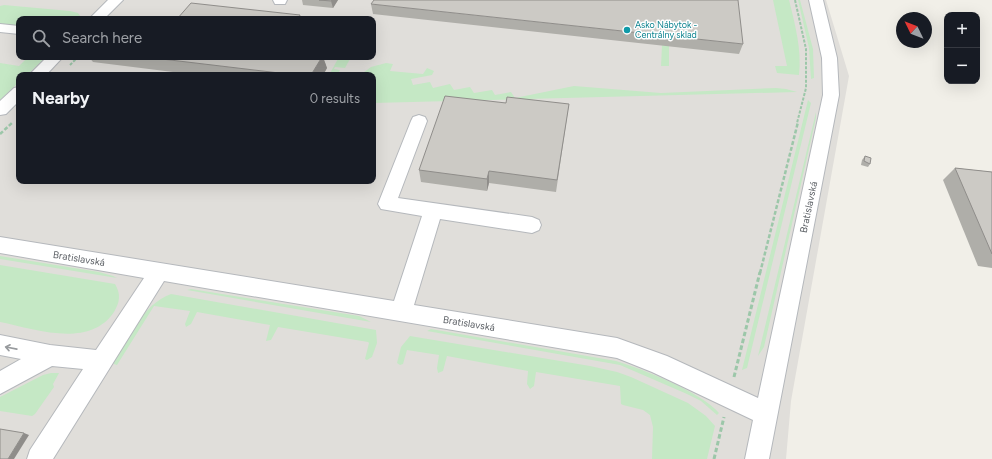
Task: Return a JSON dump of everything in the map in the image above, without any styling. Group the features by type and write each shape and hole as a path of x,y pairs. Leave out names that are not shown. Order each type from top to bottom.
{"lane":[{"path":"99,16 116,0"},
{"name":"Bratislavská","path":"757,459 831,95 831,66 829,48 816,0"},
{"path":"0,28 16,30"},
{"path":"40,72 53,60"},
{"path":"0,110 16,95"},
{"path":"419,121 387,204 532,225"},
{"path":"401,312 433,211"},
{"name":"Bratislavská","path":"0,244 617,348 660,364 767,414"},
{"path":"39,459 159,271"},
{"path":"0,346 50,355 97,368"},
{"path":"0,383 50,355"}],"path":[{"path":"714,459 806,88 806,49 795,0"},
{"path":"0,134 14,120"}],"shaded area":[{"path":"0,0 826,0 849,76 791,401 786,459 0,459"}],"green space":[{"path":"773,0 789,0 799,47 799,75 777,73 775,66 787,66"},
{"path":"798,0 800,0 813,49 814,78 811,79 809,48"},
{"path":"4,5 70,11 78,13 80,16 16,16 16,26 0,24 0,6"},
{"path":"662,45 669,46 669,66 661,66"},
{"path":"25,60 43,60 30,72 16,72 16,85 0,100 0,63 19,66"},
{"path":"337,60 349,60 345,68 335,67 334,69 340,70 339,72 331,72"},
{"path":"386,63 393,64 390,71 423,74 427,68 434,71 432,75 411,79 413,85 430,82 433,88 450,84 454,90 470,87 474,93 492,90 495,95 511,92 515,98 574,86 661,93 776,88 797,92 376,103 376,72 364,72 371,67"},
{"path":"808,100 811,103 747,368 742,370"},
{"path":"816,112 816,118 764,347 758,356"},
{"path":"0,256 99,272 117,278 0,259"},
{"path":"0,265 115,284 119,295 118,305 114,312 103,323 91,330 76,333 61,334 45,332 0,322"},
{"path":"191,289 359,316 371,322 187,290"},
{"path":"171,294 376,330 377,343 372,357 367,360 365,359 368,342 278,327 271,340 266,341 270,325 197,312 191,324 186,327 185,324 190,311 154,306 117,365 114,364 114,361 131,332 144,313 161,299"},
{"path":"431,329 616,361 656,375 686,389 711,405 719,413 717,415 701,401 687,394 620,365 427,331"},
{"path":"410,336 590,366 617,372 631,377 688,403 706,416 715,426 707,459 652,459 653,427 650,415 643,410 621,404 620,386 536,372 534,386 530,389 527,384 528,371 447,356 443,371 438,373 437,368 439,355 407,350 403,364 400,365 397,363 401,347"},
{"path":"59,373 53,384 54,387 35,414 32,416 0,411 0,397 43,375"}],"building":[{"name":"Asko Nábytok - Centrálny sklad","path":"374,0 738,0 743,44 371,4"},
{"path":"191,3 300,15 300,16 180,16"},
{"path":"170,60 320,60 313,72 271,72"},
{"path":"445,96 506,103 507,97 569,104 557,180 489,171 487,179 419,170"},
{"path":"865,156 871,158 870,164 864,161"},
{"path":"955,168 992,172 992,254"},
{"path":"0,429 24,433 8,459 0,459"}],"place":[{"name":"Asko Nábytok - Centrálny sklad","path":"627,30"}]}
